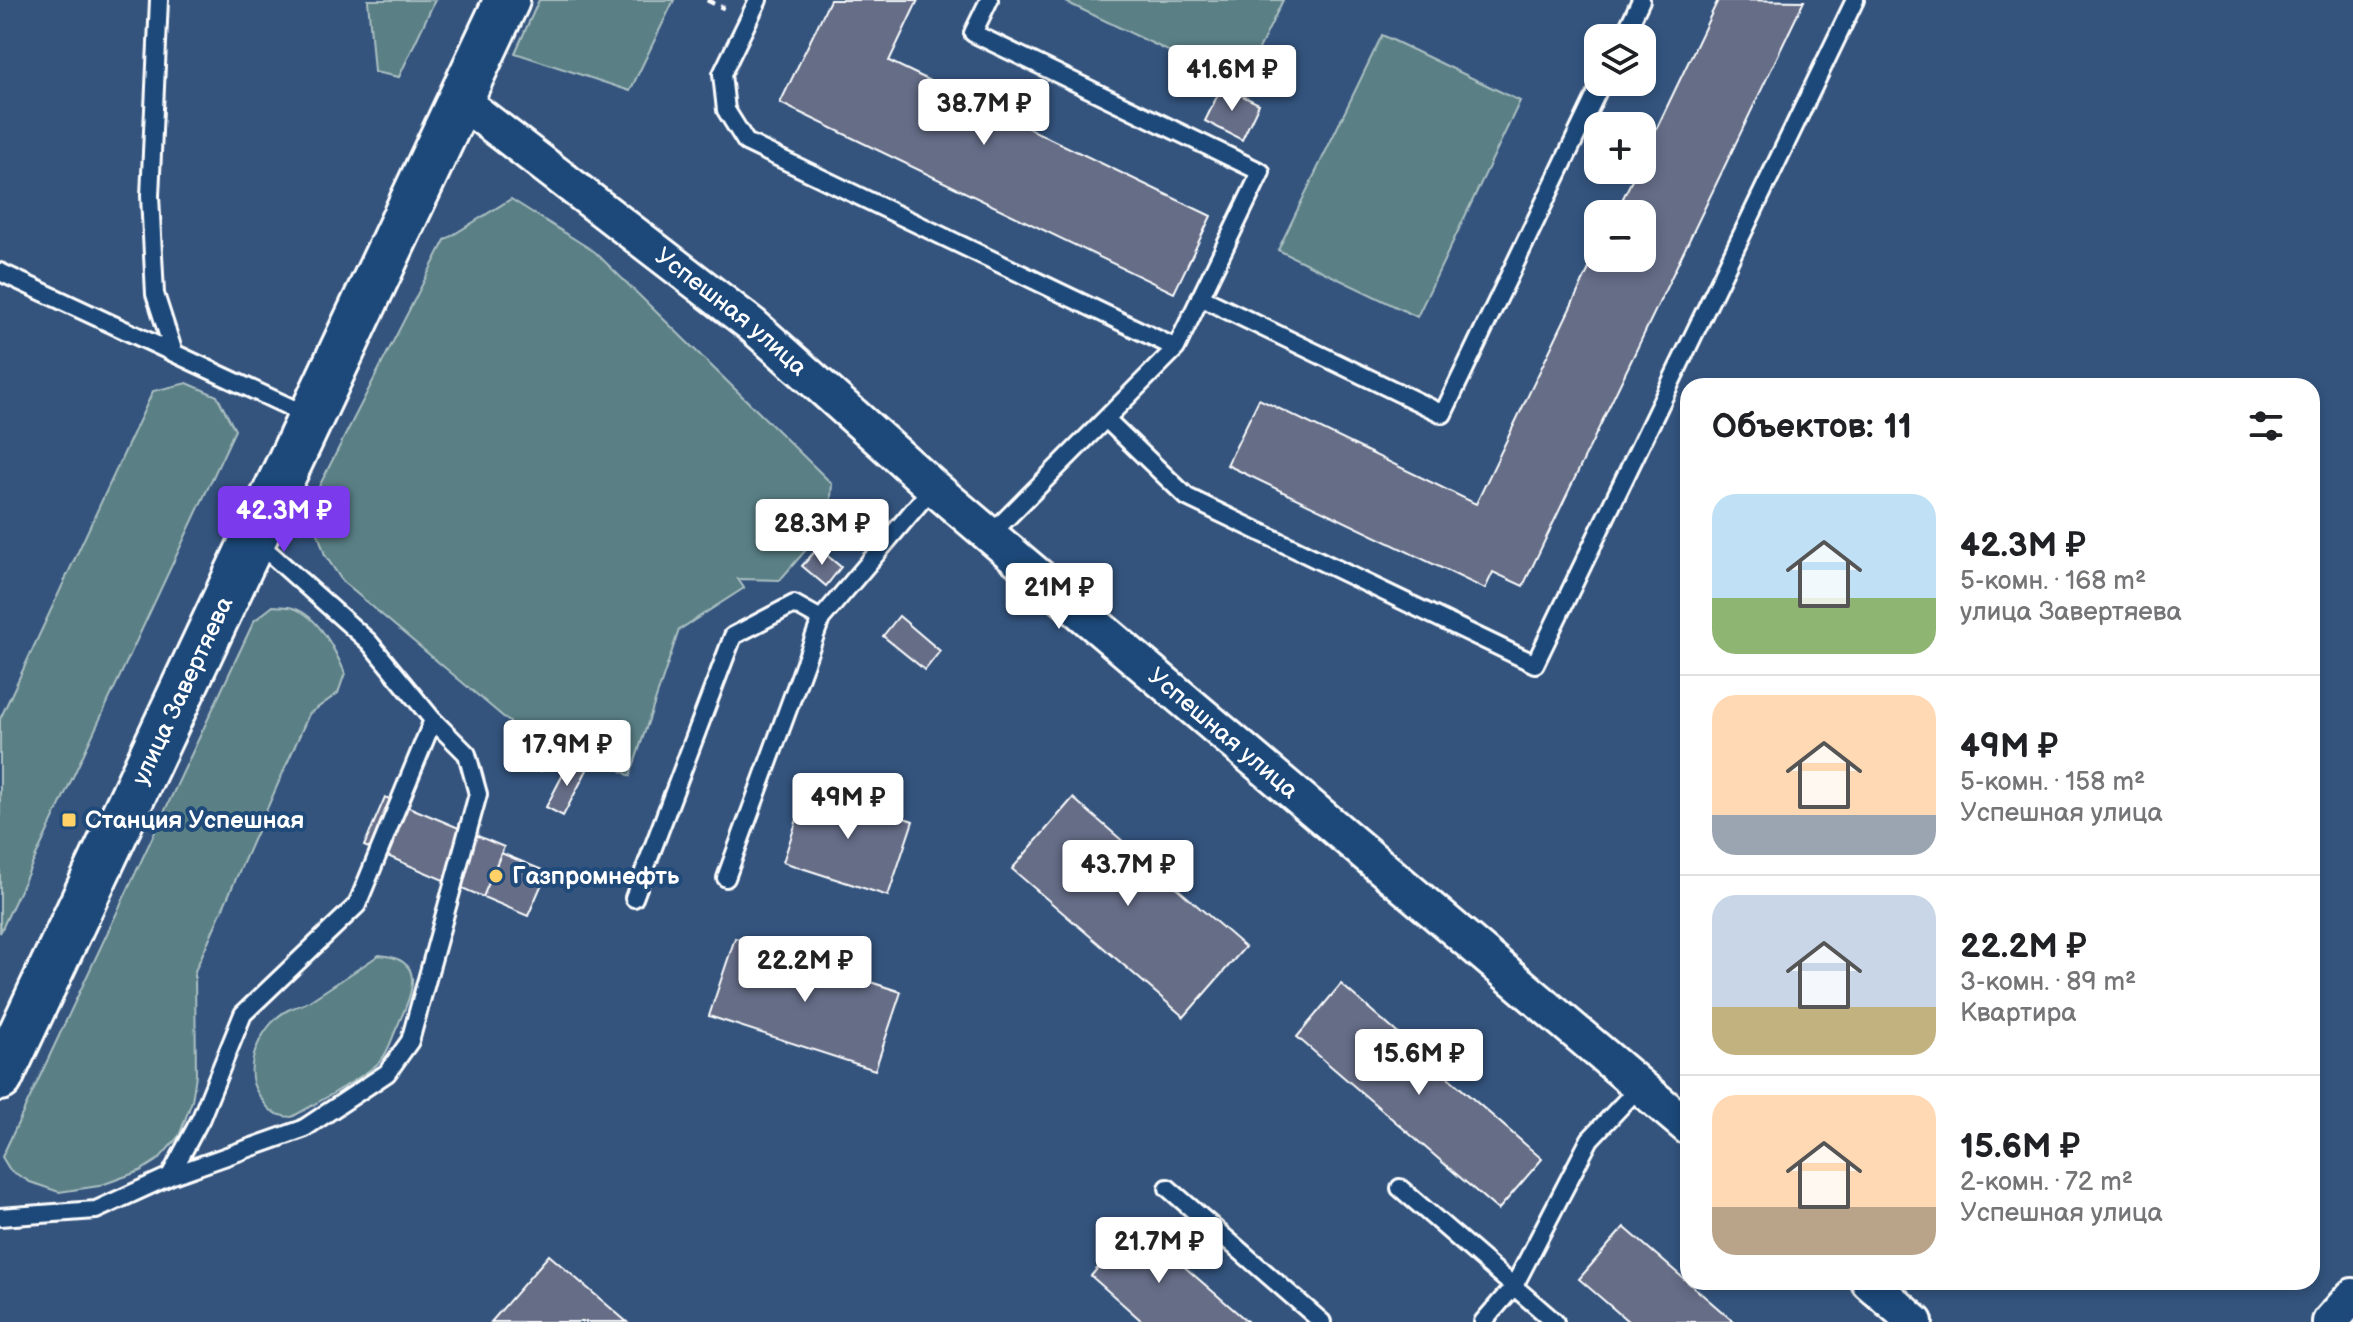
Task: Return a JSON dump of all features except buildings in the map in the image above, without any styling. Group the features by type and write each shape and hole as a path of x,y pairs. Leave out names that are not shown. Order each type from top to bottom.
{"main road":[{"name":"улица Завертяева","path":"0,1078 507,0"}],"street":[{"name":"Успешная улица","path":"460,100 751,324 933,487 1680,1120"},
{"path":"1878,1290 1915,1322"},
{"path":"2330,1322 2353,1296"}],"lane":[{"path":"159,0 150,196 155,294 174,353"},
{"path":"758,0 722,74 726,110 746,142 1176,348"},
{"path":"989,0 973,33 1261,172 1176,348 990,535"},
{"path":"1630,24 1641,0"},
{"path":"1106,419 1187,497 1535,664 1855,0"},
{"path":"1200,297 1443,414 1595,96"},
{"path":"0,272 311,417"},
{"path":"726,878 821,619 933,487"},
{"path":"0,1217 96,1210 170,1176 303,1129 387,1073 410,1041 478,794 467,754 433,720 369,642 254,539"},
{"path":"634,898 733,636 794,604 821,619"},
{"path":"170,1176 201,1118 243,1014 357,905 433,720"},
{"path":"1483,1322 1514,1286 1590,1139 1640,1086"},
{"path":"1168,1188 1322,1322"},
{"path":"1400,1188 1555,1322"}],"green space":[{"path":"368,0 435,0 399,77 374,72"},
{"path":"539,0 674,0 630,91 515,53"},
{"path":"1067,0 1283,0 1241,86"},
{"path":"1382,35 1520,101 1417,317 1278,250"},
{"path":"511,199 595,252 832,484 829,523 780,580 738,579 744,588 679,630 630,776 572,741 541,771 525,735 343,582 325,555 309,506 445,240"},
{"path":"187,383 217,396 235,430 0,933 0,719 153,391"},
{"path":"273,606 293,608 311,618 331,644 345,673 338,693 309,714 195,971 196,1075 192,1101 179,1136 159,1159 140,1171 99,1186 59,1192 30,1182 10,1170 2,1157 254,621"},
{"path":"379,955 405,963 412,980 408,1002 384,1055 354,1081 292,1117 270,1110 256,1090 252,1068 258,1045 271,1024 288,1010 308,1002"}],"place":[{"name":"Станция Успешная","path":"69,820"},
{"name":"Газпромнефть","path":"496,876"}]}
